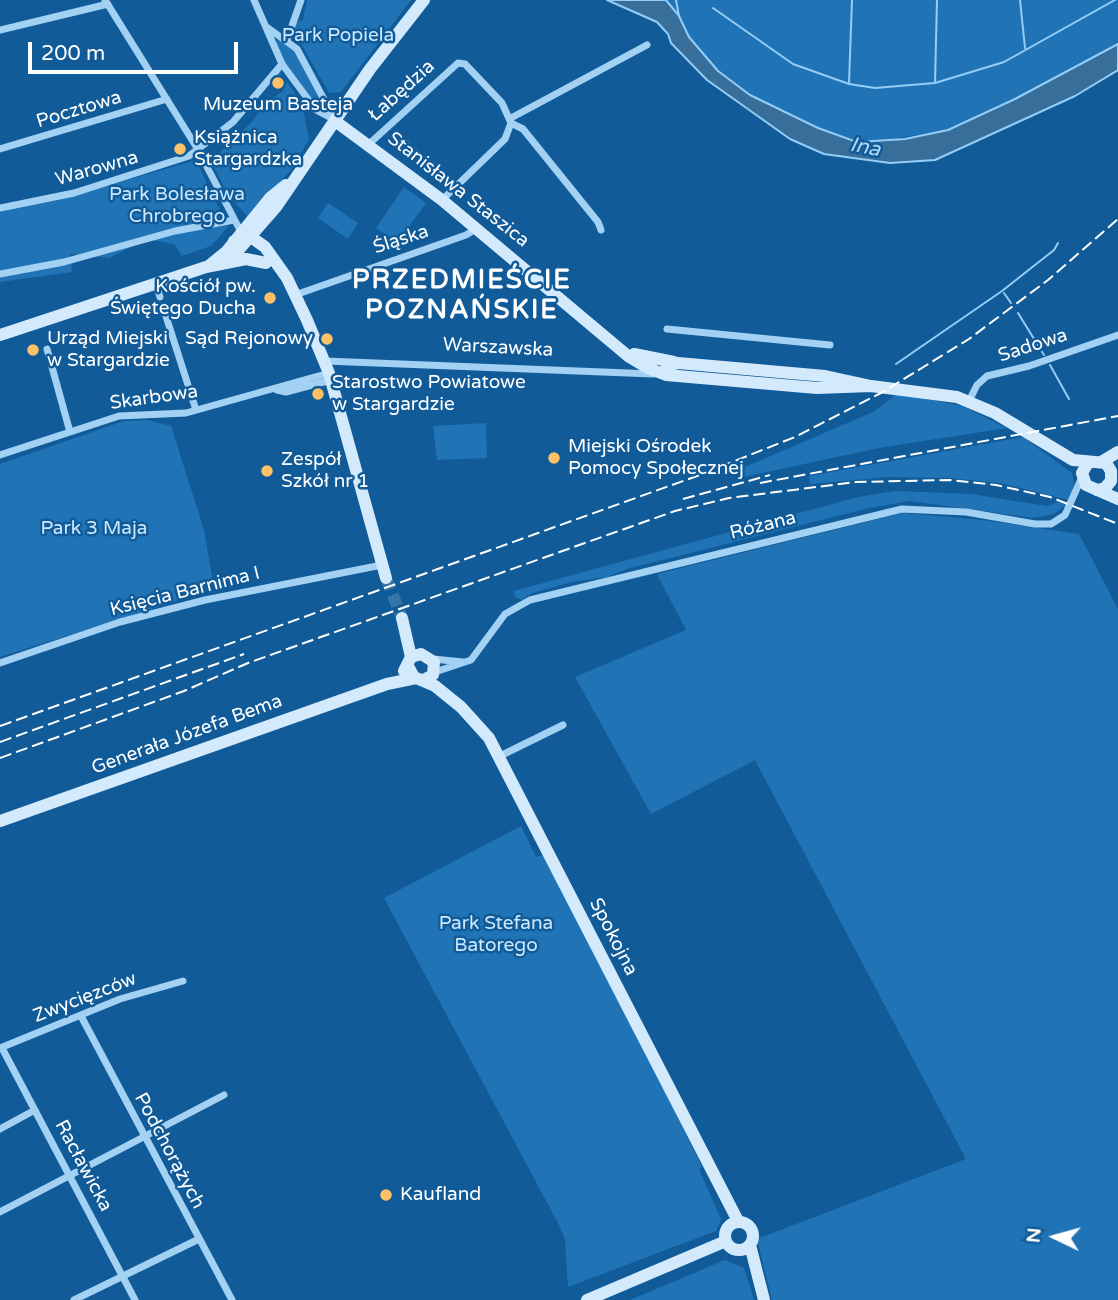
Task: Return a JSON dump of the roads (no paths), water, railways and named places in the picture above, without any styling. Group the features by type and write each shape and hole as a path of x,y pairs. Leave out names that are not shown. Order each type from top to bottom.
{"street":[{"path":"254,0 282,64 316,110 335,121"},
{"path":"287,40 301,0"},
{"path":"0,335 158,291 206,267 259,220 295,177 370,69 425,0"},
{"path":"0,30 106,2 200,153"},
{"path":"267,27 287,40 304,58 335,121"},
{"path":"442,200 505,139 511,120 647,45"},
{"name":"Łabędzia","path":"369,144 462,62 502,103 511,120 523,129 598,222 601,230"},
{"name":"Warowna","path":"0,207 121,179 200,153 233,122 282,64"},
{"name":"Pocztowa","path":"0,149 167,99"},
{"name":"Stanisława Staszica","path":"335,121 442,200 618,347 668,375"},
{"path":"207,167 242,237 294,294"},
{"path":"0,274 64,262 175,230 234,220"},
{"path":"259,220 265,247 280,266 329,371 384,571"},
{"name":"Śląska","path":"294,294 466,235 477,228"},
{"path":"242,237 265,247"},
{"path":"227,263 242,237"},
{"path":"206,267 246,259 266,263"},
{"path":"164,310 196,410"},
{"path":"667,329 830,345"},
{"name":"Sadowa","path":"969,401 977,385 987,376 1028,366 1118,335"},
{"path":"47,349 70,432"},
{"path":"628,373 634,357"},
{"name":"Stanisława Staszica","path":"634,357 678,363"},
{"path":"668,375 667,365 678,363"},
{"name":"Warszawska","path":"678,363 825,376 969,401 995,413 1073,460 1084,470"},
{"name":"Warszawska","path":"329,371 628,373 817,388 871,386"},
{"name":"Skarbowa","path":"0,455 128,414 172,415 196,410 273,390 329,371"},
{"path":"817,388 823,385 825,376"},
{"path":"1075,493 1105,488 1118,452"},
{"path":"1084,470 1112,473"},
{"path":"1084,470 1093,489 1118,499"},
{"name":"Różana","path":"471,660 505,614 530,600 893,510 938,510 1051,524 1065,515 1084,470"},
{"name":"Księcia Barnima I","path":"0,663 165,610 384,571"},
{"path":"404,623 427,676"},
{"path":"419,659 456,662 471,660"},
{"path":"419,659 427,676"},
{"name":"Generała Józefa Bema","path":"387,684 419,659"},
{"path":"427,676 471,660"},
{"name":"Generała Józefa Bema","path":"0,821 387,684 427,676"},
{"name":"Spokojna","path":"427,676 461,707 489,738 721,1190 734,1223"},
{"path":"498,757 563,725"},
{"name":"Zwycięzców","path":"1,1048 120,999 183,981"},
{"name":"Podchorążych","path":"81,1016 232,1300"},
{"name":"Racławicka","path":"1,1048 135,1300"},
{"path":"0,1212 224,1095"},
{"path":"0,1129 35,1110"},
{"path":"746,1248 730,1247 726,1241 725,1233 734,1223 751,1227 754,1234 746,1248 764,1299"},
{"path":"74,1300 199,1239"},
{"path":"587,1300 726,1241"}],"water":[{"name":"Ina","path":"607,0 666,0 679,16 689,37 718,71 750,95 818,128 857,142 905,139 948,130 1015,99 1118,44 1118,70 1075,96 935,160 890,163 824,154 790,139 707,80 671,43 668,34 657,22"}],"waterway":[{"path":"676,0 679,16"},
{"path":"849,83 852,0"},
{"path":"935,83 937,0"},
{"path":"1020,0 1025,48"},
{"path":"713,8 793,64 849,84 875,88 935,83 1004,62 1115,0"},
{"path":"896,364 1002,291 1054,250 1058,243"},
{"path":"1004,293 1011,303"},
{"path":"1018,313 1044,355"},
{"path":"1050,365 1069,399"}],"tunnel":[{"path":"386,578 402,618"}],"railway":[{"path":"0,726 697,476 795,437 881,393 969,339 1048,280 1118,219"},
{"path":"760,483 1118,416"},
{"path":"683,499 770,475"},
{"path":"0,758 184,691 248,663 675,511 729,498 856,482 950,480 996,485 1050,497 1118,524"},
{"path":"0,742 244,654"}],"place":[{"name":"Muzeum Basteja","path":"278,83"},
{"name":"Książnica Stargardzka","path":"180,149"},
{"name":"Kościół pw. Świętego Ducha","path":"270,298"},
{"name":"Sąd Rejonowy","path":"327,339"},
{"name":"Urząd Miejski w Stargardzie","path":"33,350"},
{"name":"Starostwo Powiatowe w Stargardzie","path":"318,394"},
{"name":"Miejski Ośrodek Pomocy Społecznej","path":"554,458"},
{"name":"Zespół Szkół nr 1","path":"267,471"},
{"name":"Kaufland","path":"386,1195"}],"district":[{"name":"PRZEDMIEŚCIE POZNAŃSKIE","path":"462,296"}],"park label":[{"name":"Park Popiela","path":"338,36"},
{"name":"Park Bolesława Chrobrego","path":"177,206"},
{"name":"Park 3 Maja","path":"94,529"},
{"name":"Park Stefana Batorego","path":"496,935"}]}
